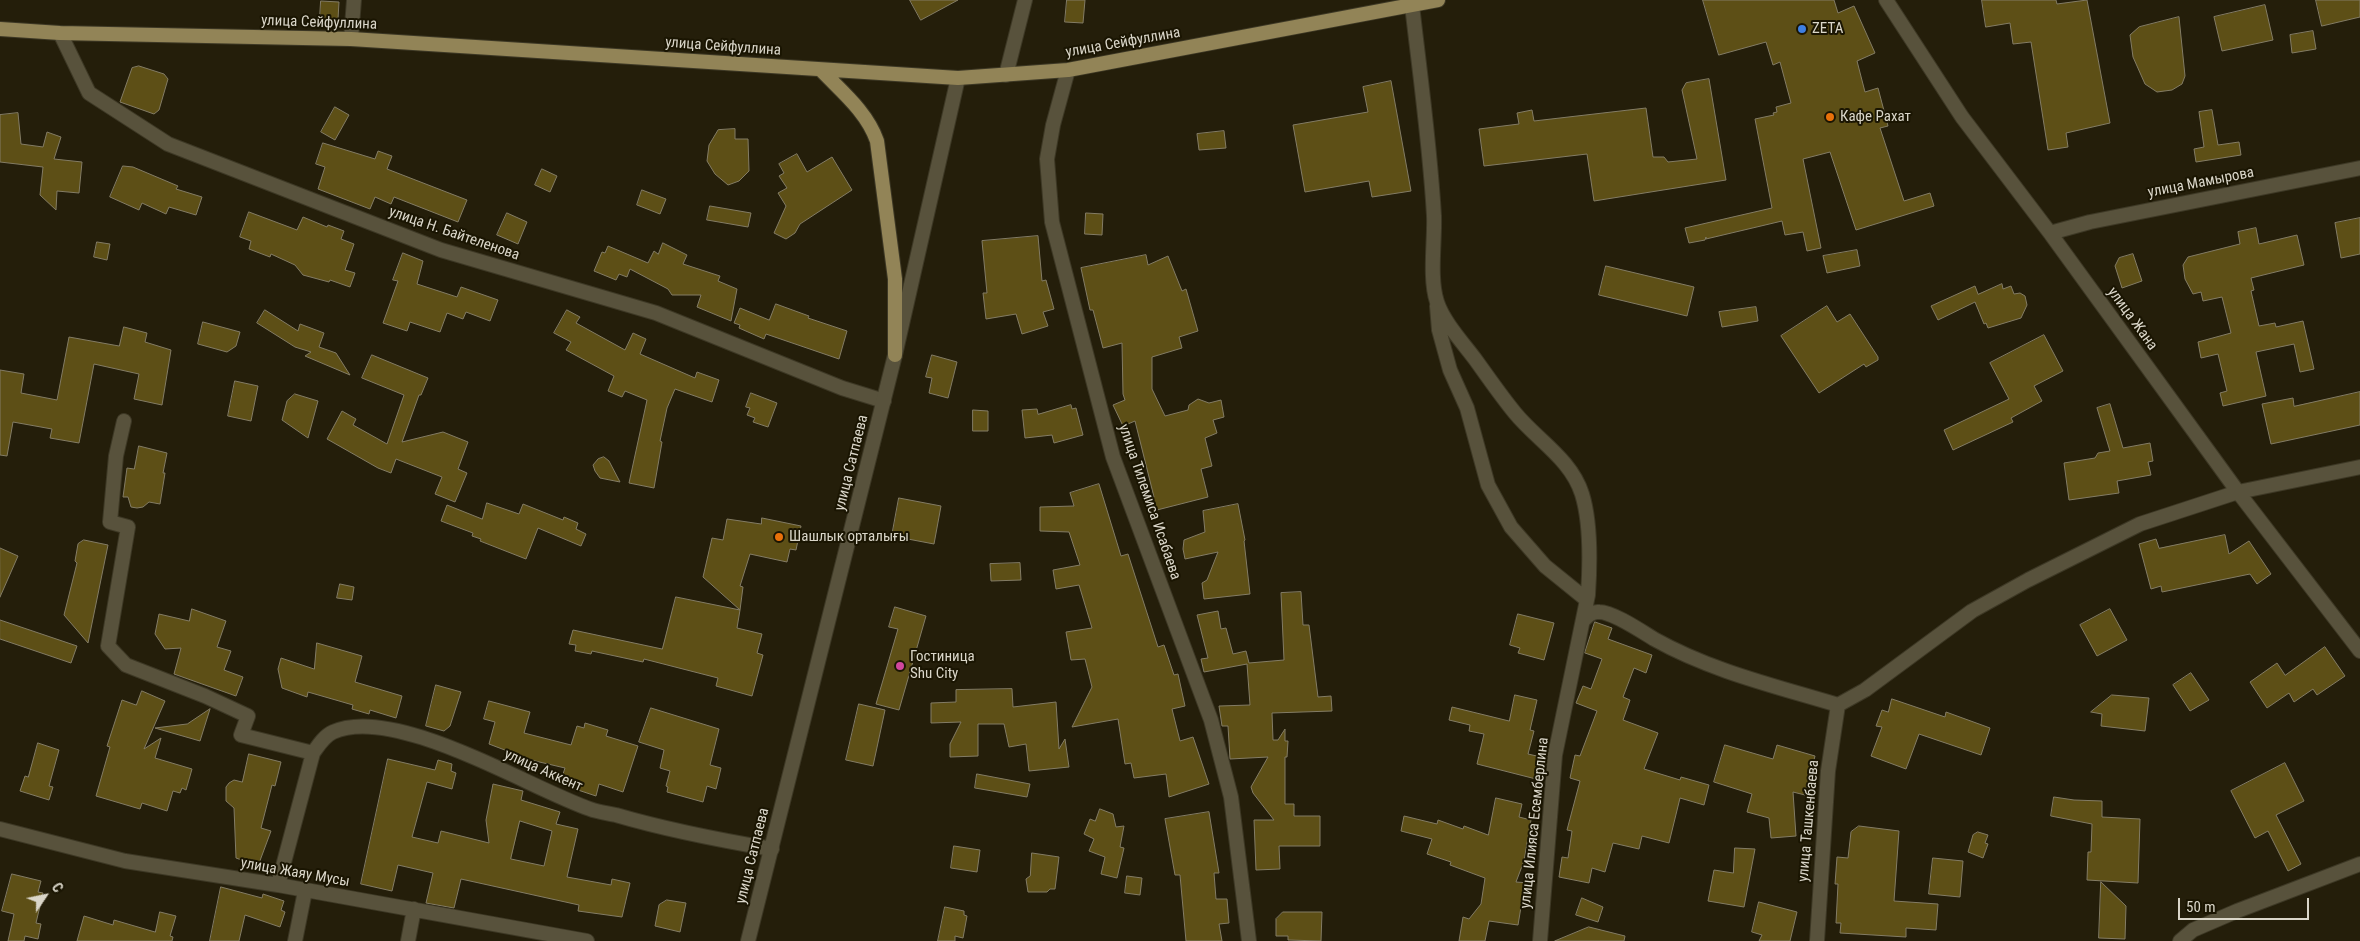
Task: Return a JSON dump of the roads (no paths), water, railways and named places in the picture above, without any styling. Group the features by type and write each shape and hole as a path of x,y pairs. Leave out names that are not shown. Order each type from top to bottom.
{"main road":[{"name":"улица Сейфуллина","path":"0,29 352,39 958,78 1068,70 1387,5 1412,5 1438,0"},
{"path":"821,70 872,126 877,141 895,279 895,355"}],"street":[{"path":"352,39 354,0"},
{"path":"1006,75 1025,0"},
{"name":"улица Жана","path":"1886,0 1962,117 2050,232 2238,492 2360,651"},
{"path":"1412,5 1430,168 1434,218 1433,262 1439,330 1450,370 1467,408 1488,485 1511,527 1546,566 1587,600"},
{"name":"улица Н. Байтеленова","path":"60,32 89,93 168,144 440,250 656,314 842,388 884,401"},
{"name":"улица Тилемиса Исабаева","path":"1068,70 1053,125 1047,159 1052,222 1113,457 1211,720 1231,797 1250,941"},
{"name":"улица Сатпаева","path":"748,941 884,401 958,78"},
{"name":"улица Мамырова","path":"2050,232 2090,222 2360,168"},
{"name":"улица Илияса Есемберлина","path":"1437,302 1454,331 1515,413 1535,435 1554,450 1569,469 1582,493 1589,571 1587,600 1555,754 1540,941"},
{"path":"124,421 116,456 110,522 128,527 108,646 126,665 205,696 248,716 241,735 313,753 278,885"},
{"path":"1583,621 1588,614 1599,612 1617,618 1669,647 1728,672 1838,705 1865,690 1972,611 2028,580 2140,524 2238,492 2360,467"},
{"name":"улица Ташкенбаева","path":"1817,941 1828,771 1838,705"},
{"name":"улица Аккент","path":"313,753 320,742 332,732 344,728 363,726 402,732 445,745 591,810 692,835 772,849"},
{"name":"улица Жаяу Мусы","path":"0,829 125,860 278,885 587,941"},
{"path":"2180,941 2193,930 2237,911 2360,864"},
{"path":"295,941 305,891"},
{"path":"408,941 414,909"}],"place":[{"name":"ZETA","path":"1802,29"},
{"name":"Кафе Рахат","path":"1830,117"},
{"name":"Шашлык орталығы","path":"779,537"},
{"name":"Гостиница Shu City","path":"900,666"}]}
